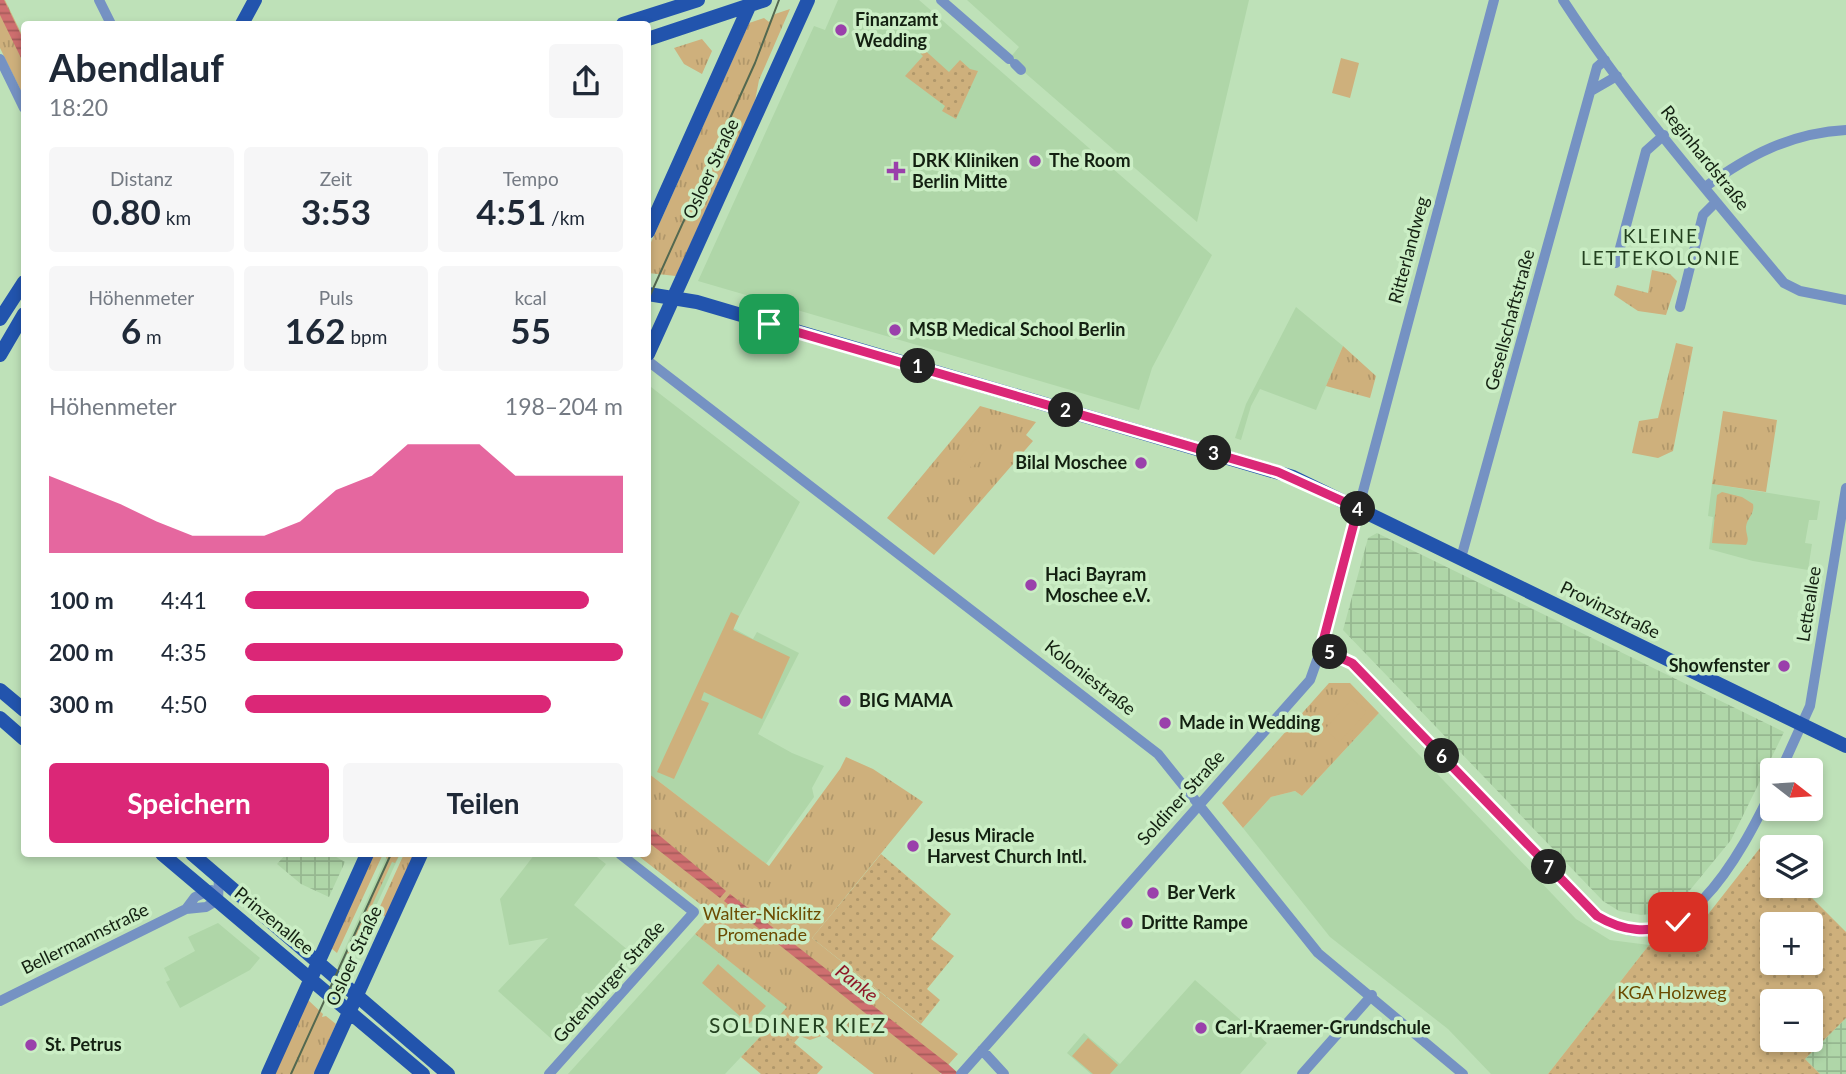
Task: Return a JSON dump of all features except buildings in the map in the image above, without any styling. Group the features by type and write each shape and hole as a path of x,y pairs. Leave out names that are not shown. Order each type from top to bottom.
{"main road":[{"path":"244,21 255,0"},
{"path":"632,21 698,0"},
{"path":"651,38 765,0"},
{"name":"Osloer Straße","path":"651,347 808,0"},
{"name":"Osloer Straße","path":"651,225 751,3"},
{"path":"0,319 21,287"},
{"name":"Provinzstraße","path":"651,294 674,297 1278,472 1358,508 1846,746"},
{"path":"0,355 21,319"},
{"path":"0,690 21,708"},
{"path":"0,718 21,736"},
{"name":"Prinzenallee","path":"167,857 218,889 320,961 448,1074"},
{"name":"Prinzenallee","path":"194,857 218,889 312,977 423,1074"},
{"name":"Osloer Straße","path":"268,1074 366,857"},
{"name":"Osloer Straße","path":"321,1074 420,857"}],"street":[{"path":"99,0 110,21"},
{"path":"941,0 1015,64"},
{"name":"Ritterlandweg","path":"1358,508 1494,0"},
{"name":"Reginhardstraße","path":"1563,0 1617,76 1784,283 1800,291 1846,300"},
{"path":"0,59 21,102"},
{"name":"Gesellschaftstraße","path":"1461,558 1597,67 1605,60"},
{"path":"1591,91 1617,76"},
{"path":"1704,187 1740,162 1776,144 1817,133 1846,130"},
{"path":"1616,263 1646,151 1664,135"},
{"path":"1680,307 1703,215 1716,202"},
{"name":"Koloniestraße","path":"651,363 1158,754 1318,953 1372,995 1463,1074"},
{"name":"Letteallee","path":"1787,758 1810,706 1846,488"},
{"name":"Soldiner Straße","path":"964,1070 1310,680 1321,649 1358,508"},
{"path":"1321,649 1352,663 1591,911 1621,928 1642,931 1666,927 1696,908 1746,844 1760,815"},
{"name":"Gotenburger Straße","path":"549,1074 694,912 624,857"},
{"name":"Bellermannstraße","path":"0,1001 186,909 218,889"},
{"path":"1303,1074 1372,995"},
{"path":"982,1050 1004,1074"}],"shaded area":[{"path":"0,0 4,0 21,35 21,58 0,15"},
{"path":"838,0 919,0 1212,255 1152,368 1139,410 698,281 814,26 825,30"},
{"path":"967,0 1249,0 1197,222 1009,59 1019,47"},
{"path":"1296,307 1343,346 1316,410 1260,389 1251,406 1241,440 1235,438 1246,404"},
{"path":"651,387 800,502 733,628 753,639 757,632 799,653 758,734 792,753 824,766 812,788 814,797 766,864 651,775"},
{"path":"1712,484 1820,501 1817,520 1809,520 1805,543 1812,544 1808,570 1753,561 1709,549 1713,517 1708,516"},
{"path":"1377,533 1784,732 1771,758 1760,758 1760,781 1731,840 1681,901 1661,913 1641,915 1619,911 1603,901 1343,630 1368,538"},
{"path":"1379,713 1576,919 1610,940 1649,945 1548,1074 1491,1074 1448,1029 1330,937 1243,828 1271,797 1295,791 1302,796"},
{"path":"651,828 726,891 720,898 651,844"},
{"path":"283,857 336,857 345,862 329,897 301,884 277,864"},
{"path":"387,857 399,857 345,973 337,966"},
{"path":"533,857 597,857 606,864 574,905 635,956 556,1043 498,991 548,938 509,945 500,899"},
{"path":"730,894 959,1074 942,1074 724,901"},
{"path":"218,923 260,958 250,970 180,1008 166,982 170,980 164,968 195,951 188,937"},
{"path":"695,934 788,1007 725,1074 568,1074"},
{"name":"Carl-Kraemer-Grundschule","path":"1195,980 1267,1043 1240,1074 1091,1074 1067,1053 1084,1033 1120,1064"},
{"path":"1846,1018 1846,1074 1820,1074 1805,1059 1812,1052 1823,1052 1823,1041"}],"green space":[{"path":"0,0 5,0 21,33 21,91 0,48"},
{"path":"790,9 759,80 755,101 676,276 651,273 651,242 749,23 764,18 769,22 775,14"},
{"path":"702,39 712,51 702,74 684,64 674,48"},
{"path":"919,45 949,72 960,60 970,69 978,71 956,119 942,111 945,106 905,76 923,56 916,49"},
{"path":"1341,58 1359,63 1350,98 1332,93"},
{"path":"1652,270 1670,274 1677,281 1666,315 1638,311 1614,295 1617,285 1648,293"},
{"path":"1676,343 1693,347 1673,451 1658,458 1632,453 1639,421 1658,418"},
{"path":"1343,346 1376,376 1370,398 1326,386"},
{"path":"980,406 1036,422 1026,435 1033,441 934,555 887,518"},
{"path":"1723,411 1777,420 1766,492 1712,484"},
{"path":"975,439 987,448 972,468 960,459"},
{"path":"1722,492 1742,497 1753,504 1746,527 1746,545 1712,543 1717,495"},
{"path":"731,612 739,616 733,630 790,657 762,719 704,692 701,700 709,703 674,779 657,772"},
{"path":"1329,683 1350,683 1379,713 1302,796 1295,791 1271,797 1243,828 1222,803"},
{"path":"1352,699 1367,712 1339,742 1325,729"},
{"name":"Walter-Nicklitz Promenade","path":"846,757 873,769 923,802 812,938 958,1054 940,1074 874,1074 824,1035 810,1040 800,1036 794,1043 772,1024 787,1007 695,934 713,914 640,857 651,857 651,775 769,866"},
{"name":"KGA Holzweg","path":"1760,848 1760,898 1812,898 1846,932 1846,1018 1823,1041 1823,989 1760,989 1760,1052 1812,1052 1805,1059 1820,1074 1548,1074 1649,945 1680,937 1702,922"},
{"path":"881,854 951,914 931,939 954,956 927,989 940,1000 921,1024 812,938"},
{"path":"372,857 382,857 337,953 331,948"},
{"path":"398,857 395,863 392,862 349,955 347,953 389,860 386,858"},
{"path":"403,857 413,857 386,917 377,913"},
{"path":"718,964 766,1006 749,1024 702,983"},
{"path":"307,999 323,1014 322,1017 326,1016 336,1024 314,1074 273,1074"},
{"path":"772,1024 823,1067 817,1074 761,1074 741,1057"},
{"path":"1088,1038 1118,1065 1110,1074 1093,1074 1072,1056"}],"tram line":[{"path":"651,293 755,63 779,0"},
{"path":"291,1074 390,857"}],"place":[{"name":"Finanzamt Wedding","path":"841,30"},
{"name":"The Room","path":"1035,161"},
{"name":"DRK Kliniken Berlin Mitte","path":"896,171"},
{"name":"MSB Medical School Berlin","path":"895,330"},
{"name":"Bilal Moschee","path":"1141,463"},
{"name":"Haci Bayram Moschee e.V.","path":"1031,585"},
{"name":"Showfenster","path":"1784,666"},
{"name":"BIG MAMA","path":"845,701"},
{"name":"Made in Wedding","path":"1165,723"},
{"name":"Jesus Miracle Harvest Church Intl.","path":"913,846"},
{"name":"Ber Verk","path":"1153,893"},
{"name":"Dritte Rampe","path":"1127,923"},
{"name":"Carl-Kraemer-Grundschule","path":"1201,1028"},
{"name":"St. Petrus","path":"31,1045"}],"district":[{"name":"KLEINE LETTEKOLONIE","path":"1661,247"},
{"name":"SOLDINER KIEZ","path":"798,1026"}],"route":[{"path":"769,324 1278,472 1358,508 1321,649 1338,654 1352,663 1597,916 1618,926 1642,931 1678,922"}],"water label":[{"name":"Panke","path":"857,983"}]}
